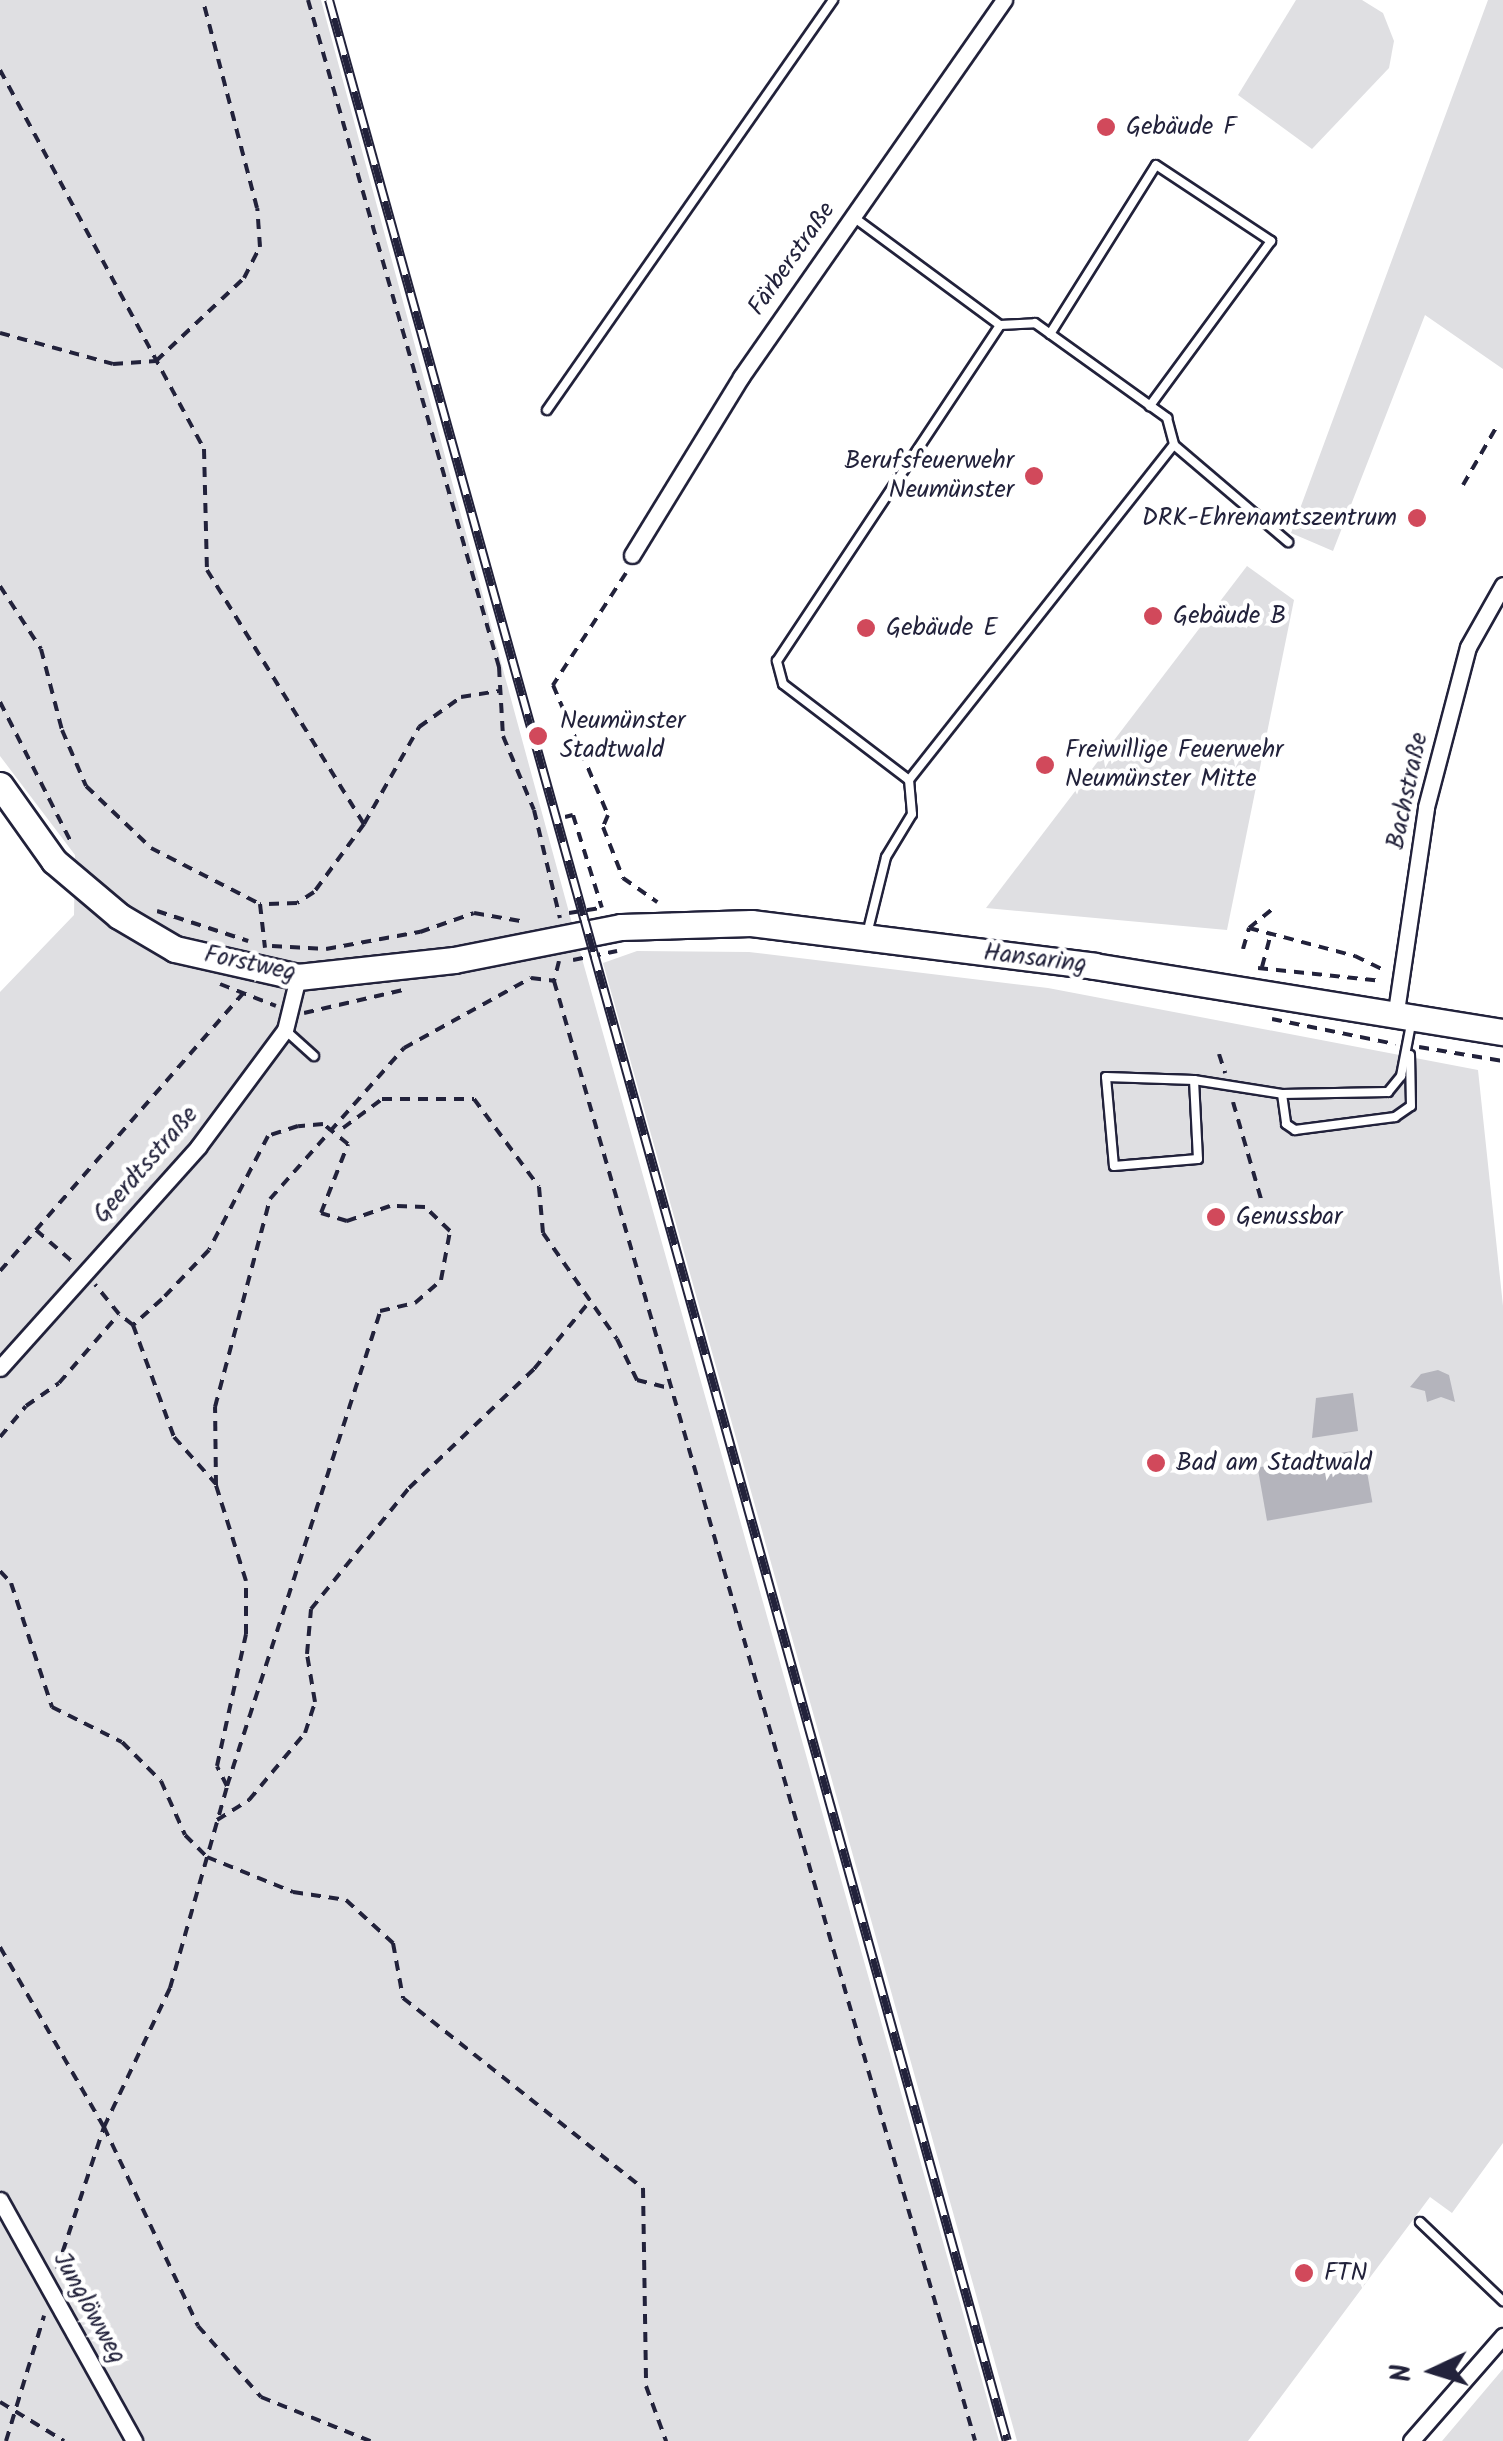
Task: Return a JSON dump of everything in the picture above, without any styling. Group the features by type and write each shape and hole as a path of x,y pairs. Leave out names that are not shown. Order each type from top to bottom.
{"main road":[{"name":"Forstweg","path":"0,785 54,861 118,916 175,948 298,977 562,948"},
{"name":"Hansaring","path":"562,948 621,927 752,924 1094,966 1406,1028 1503,1032"}],"street":[{"name":"Färberstraße","path":"632,554 741,377 1004,0"},
{"name":"Bachstraße","path":"1406,1028 1402,979 1426,807 1468,648 1503,585"},
{"name":"Geerdtsstraße","path":"0,1368 198,1147 286,1030 298,977"},
{"name":"Junglöwweg","path":"0,2200 134,2441"},
{"path":"1412,2441 1503,2336"}],"lane":[{"path":"548,410 833,0"},
{"path":"1050,334 1156,166 1270,242 1150,406"},
{"path":"852,216 1000,325 1035,323 1167,418 1174,445 1288,542"},
{"path":"909,780 783,684 777,660 1000,325"},
{"path":"866,938 886,857 912,814 909,780 1174,445"},
{"path":"1194,1080 1198,1158 1114,1166 1106,1077 1194,1080 1282,1094 1332,1090 1388,1092 1402,1076 1406,1028"},
{"path":"1282,1094 1286,1124 1295,1130 1402,1114 1413,1098 1406,1028"},
{"path":"286,1030 314,1056"},
{"path":"1420,2222 1503,2300"}],"path":[{"path":"0,334 113,364 156,361 244,278 260,247 256,208 204,0"},
{"path":"308,0 499,667 503,736 534,810 562,948 554,981 975,2441"},
{"path":"0,70 204,449 207,570 364,824"},
{"path":"1464,485 1497,426"},
{"path":"632,554 553,685 608,815 602,827 624,878 662,906"},
{"path":"0,586 41,649 62,730 86,786 152,848 260,904 296,903 314,892 364,824 419,727 461,698 500,691"},
{"path":"565,818 573,815 602,910"},
{"path":"0,1271 244,996 266,946 260,904"},
{"path":"1244,949 1249,928 1276,906"},
{"path":"1249,928 1270,938 1356,956 1402,979"},
{"path":"1262,968 1270,938"},
{"path":"562,948 592,959 630,943"},
{"path":"543,962 562,948"},
{"path":"227,1786 217,1766 246,1634 246,1581 216,1485 215,1407 270,1199 334,1133 404,1048 531,978 554,981"},
{"path":"209,979 244,996 309,1014 422,986"},
{"path":"1265,1017 1406,1028 1503,1061"},
{"path":"1220,1054 1260,1199"},
{"path":"334,1133 382,1099 474,1099 540,1187 543,1233 590,1301 636,1380 671,1388"},
{"path":"6,2441 104,2127 170,1988 227,1786 380,1312 415,1303 441,1280 450,1231 425,1208 390,1206 347,1221 321,1212 348,1144 323,1124 268,1136 208,1250 133,1325"},
{"path":"35,1230 85,1273 133,1325 174,1437 216,1485"},
{"path":"217,1820 249,1800 305,1733 316,1702 307,1654 311,1609 322,1593 409,1488 534,1369 590,1301"},
{"path":"0,1437 26,1406 59,1383 119,1314"},
{"path":"0,1571 11,1583 52,1707 122,1742 161,1780 185,1835 207,1857 293,1892 346,1900 392,1944 403,1998 644,2188 646,2386 666,2441"},
{"path":"0,1947 104,2127 198,2326 262,2398 370,2441"},
{"path":"0,2402 18,2408 30,2424 64,2441"}],"shaded area":[{"path":"0,0 321,0 570,916 999,2441 0,2441 0,992 74,915 75,855 0,756"},
{"path":"1296,0 1362,0 1383,13 1394,41 1389,68 1312,149 1238,95"},
{"path":"1488,0 1503,0 1503,369 1425,315 1333,551 1291,533"},
{"path":"1247,566 1294,600 1227,930 986,908"},
{"path":"637,951 749,952 1048,988 1478,1070 1503,1306 1503,2143 1452,2213 1430,2197 1248,2441 1017,2441 603,963"},
{"path":"1438,1370 1449,1375 1455,1402 1441,1397 1427,1402 1425,1391 1410,1387 1421,1374"},
{"path":"1353,1393 1358,1431 1312,1438 1316,1398"},
{"path":"1363,1449 1372,1502 1267,1521 1258,1468"},
{"path":"1503,2369 1503,2441 1442,2441"}],"railway":[{"path":"329,0 1007,2441"}],"place":[{"name":"Gebäude F","path":"1106,127"},
{"name":"Berufsfeuerwehr Neumünster","path":"1034,476"},
{"name":"DRK-Ehrenamtszentrum","path":"1417,518"},
{"name":"Gebäude B","path":"1153,616"},
{"name":"Gebäude E","path":"866,628"},
{"name":"Neumünster Stadtwald","path":"538,736"},
{"name":"Freiwillige Feuerwehr Neumünster Mitte","path":"1045,765"},
{"name":"Genussbar","path":"1216,1217"},
{"name":"Bad am Stadtwald","path":"1156,1463"},
{"name":"FTN","path":"1304,2273"}]}
